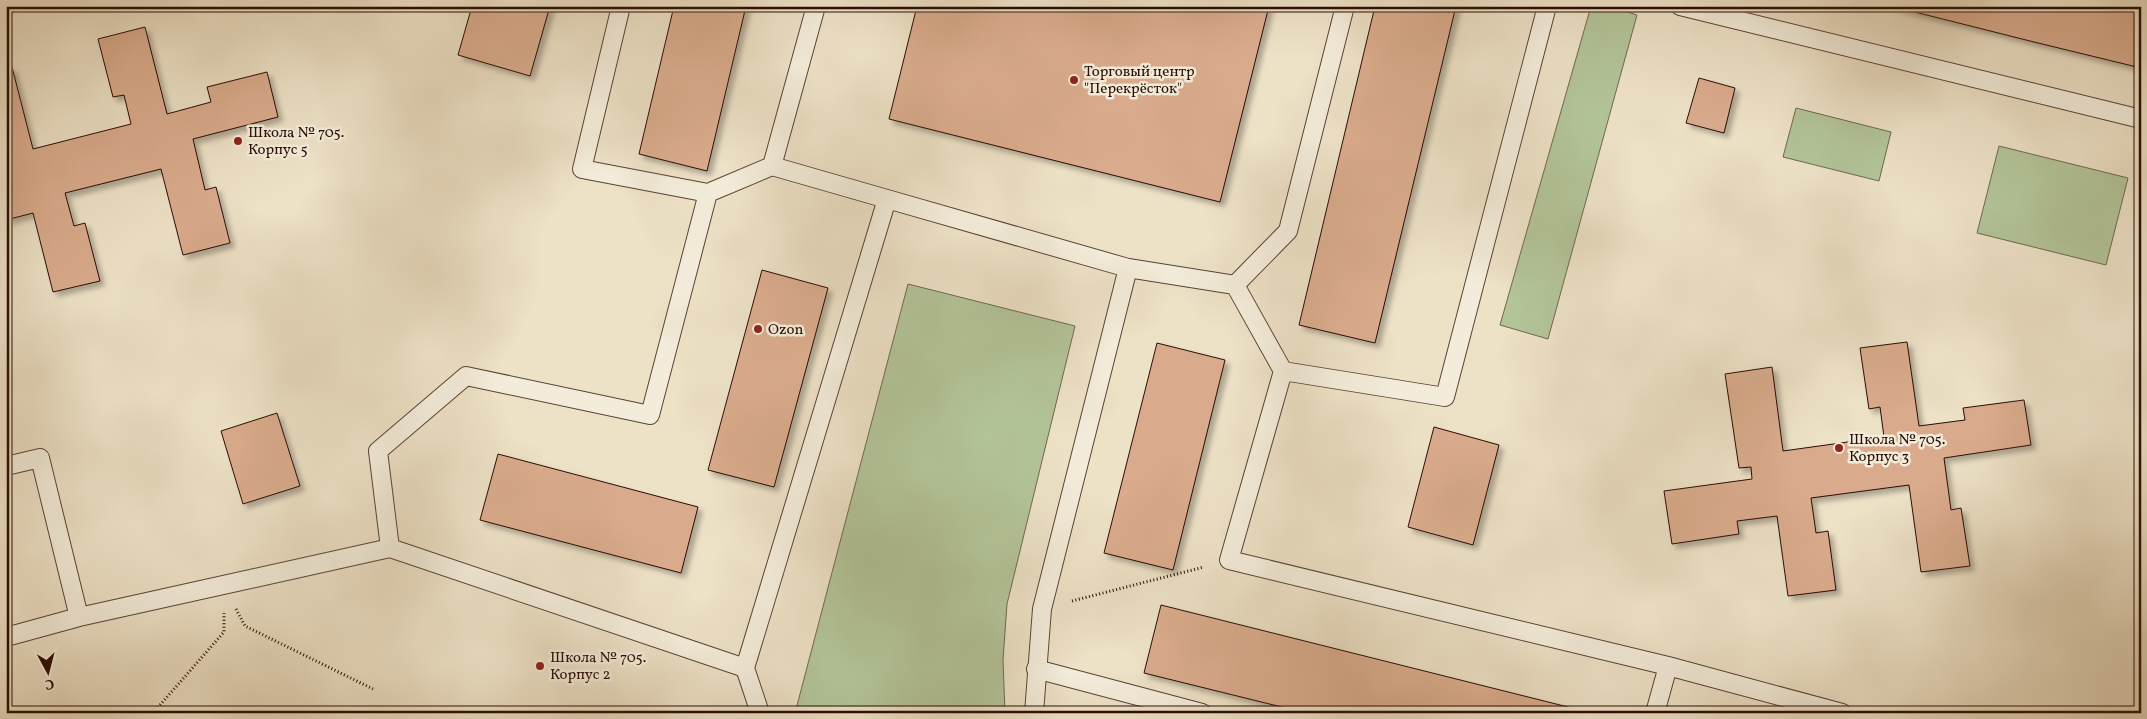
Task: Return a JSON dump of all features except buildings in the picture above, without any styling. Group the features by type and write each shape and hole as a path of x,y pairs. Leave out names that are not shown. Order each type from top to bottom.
{"lane":[{"path":"621,6 582,170 708,193 772,166 1128,268 1235,285"},
{"path":"772,166 816,6"},
{"path":"1235,285 1288,231 1345,6"},
{"path":"1283,371 1445,398 1547,6"},
{"path":"1680,6 2141,119"},
{"path":"390,548 378,451 466,376 650,415 708,193"},
{"path":"760,713 745,668 887,199"},
{"path":"1034,713 1042,609 1128,268"},
{"path":"1235,285 1283,371 1229,560 1668,666 1842,713"},
{"path":"6,466 40,458 79,617"},
{"path":"6,638 79,617 390,548 745,668"},
{"path":"1655,713 1668,666"},
{"path":"1036,669 1202,713"}],"path":[{"path":"1042,609 1229,560"},
{"path":"222,585 245,626 373,689"},
{"path":"153,713 224,632 222,585"}],"green space":[{"path":"1591,6 1609,6 1637,15 1548,339 1500,325"},
{"path":"1796,108 1891,132 1879,181 1783,157"},
{"path":"1999,146 2128,178 2106,265 1977,233"},
{"path":"908,284 1075,326 1007,604 1003,660 1005,713 795,713"}],"place":[{"name":"Торговый центр \"Перекрёсток\"","path":"1074,80"},
{"name":"Школа № 705. Корпус 5","path":"238,141"},
{"name":"Ozon","path":"758,329"},
{"name":"Школа № 705. Корпус 3","path":"1839,448"},
{"name":"Школа № 705. Корпус 2","path":"540,666"}]}
